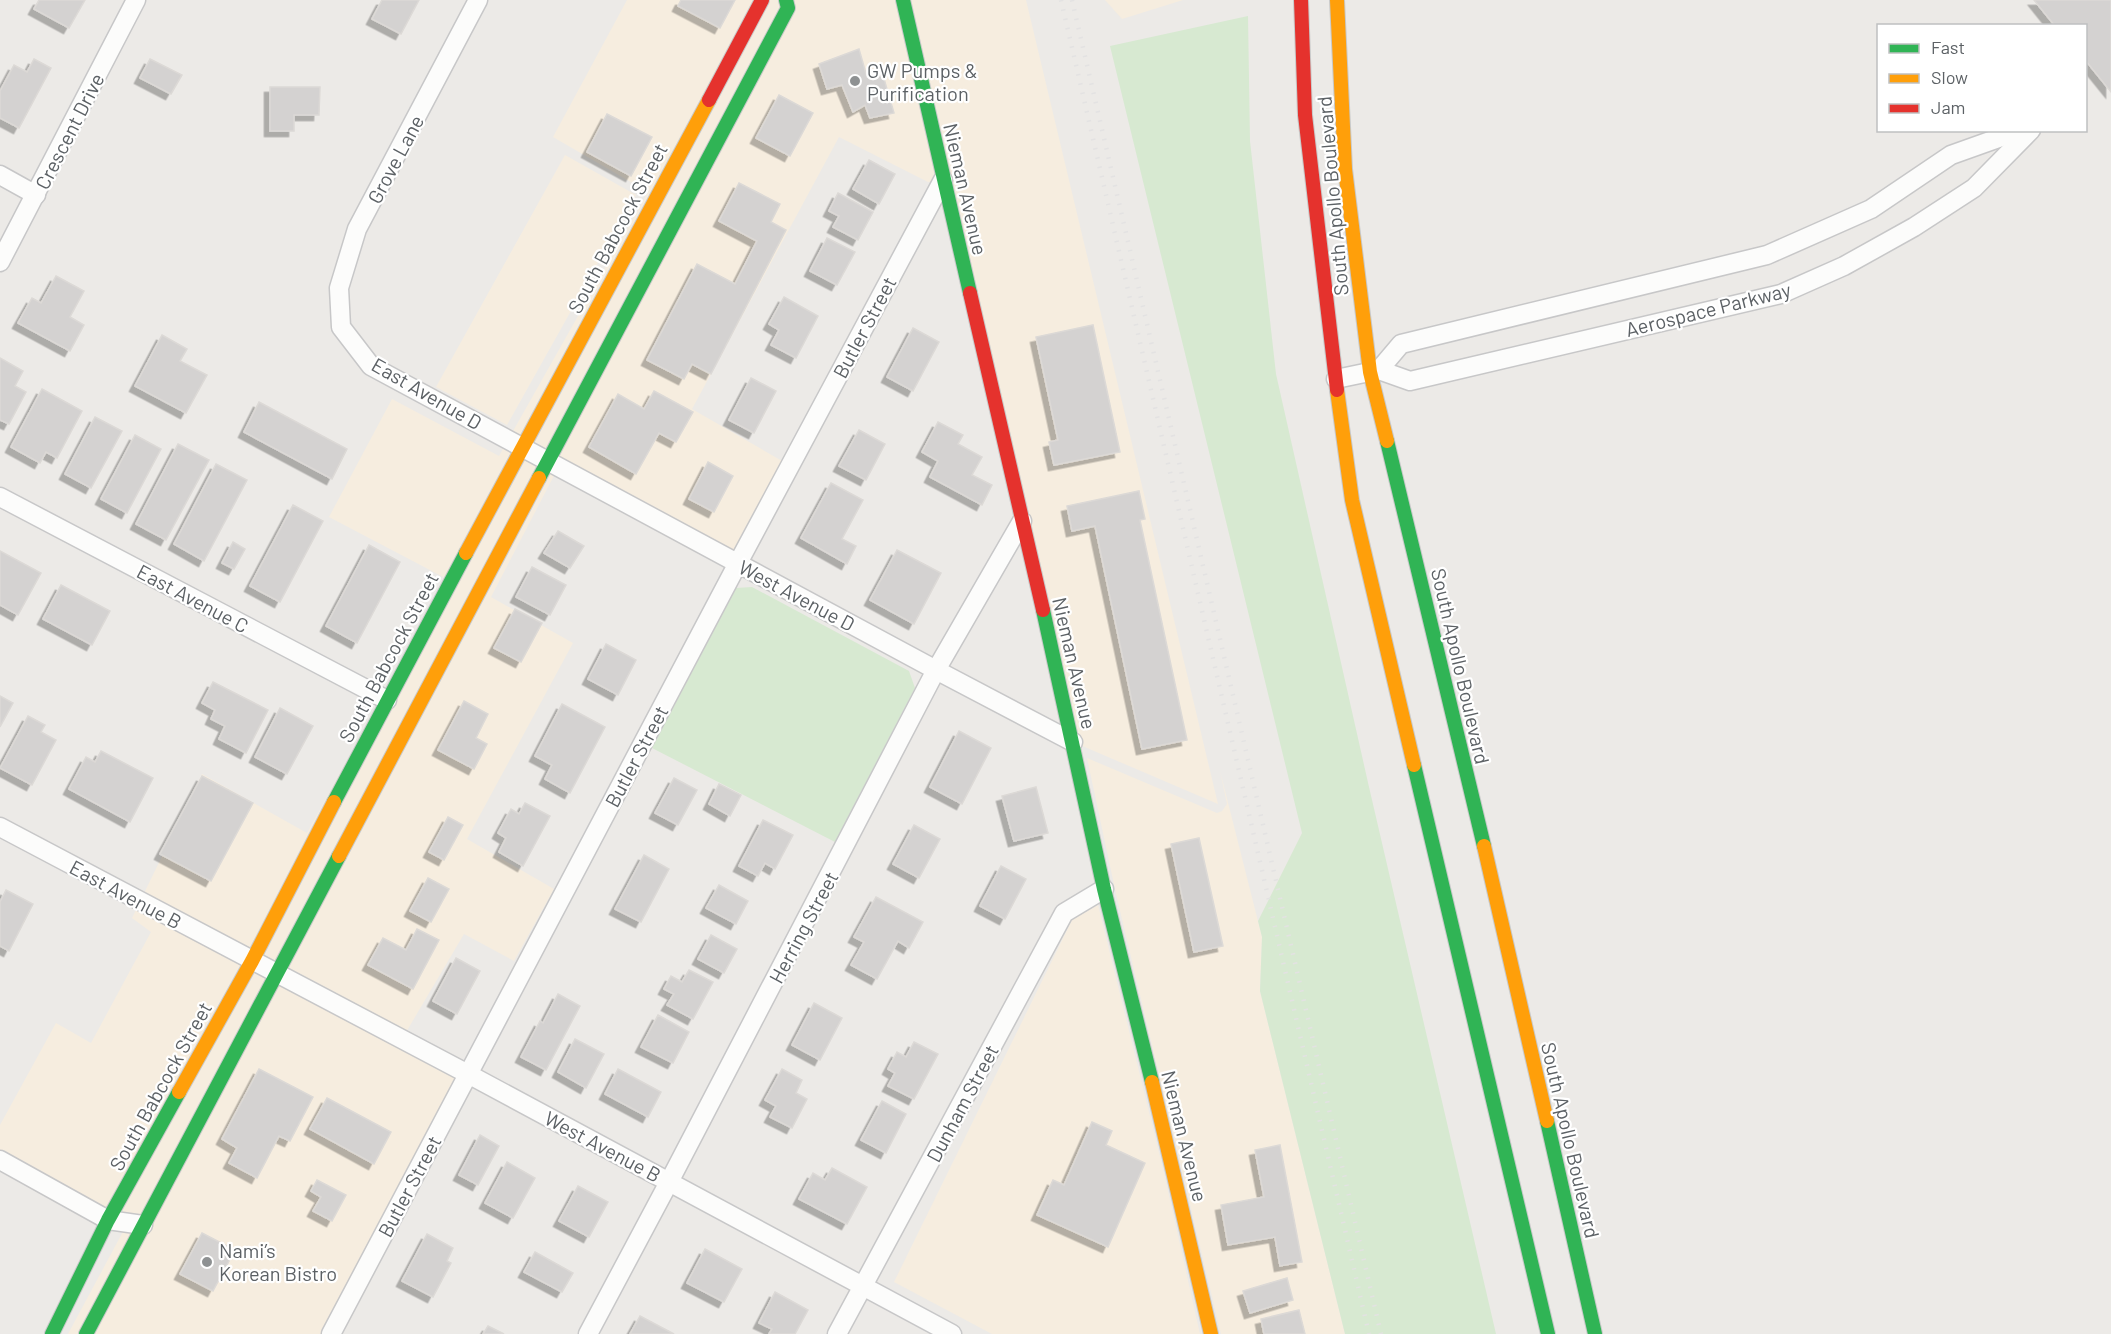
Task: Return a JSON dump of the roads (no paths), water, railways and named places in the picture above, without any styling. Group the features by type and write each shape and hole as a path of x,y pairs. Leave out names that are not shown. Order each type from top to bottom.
{"street":[{"name":"Crescent Drive","path":"0,262 136,0"},
{"name":"Grove Lane","path":"341,327 339,288 357,229 478,0"},
{"name":"South Babcock Street","path":"52,1334 108,1220 252,961 387,700 762,0"},
{"path":"86,1334 788,8 786,0"},
{"name":"Nieman Avenue","path":"903,0 1073,742 1104,889 1173,1165 1211,1334"},
{"name":"South Apollo Boulevard","path":"1301,0 1305,115 1353,500 1548,1334"},
{"name":"South Apollo Boulevard","path":"1337,0 1345,169 1374,371 1595,1334"},
{"name":"Aerospace Parkway","path":"1374,371 1401,344 1767,255 1871,209 1951,155 2014,132"},
{"name":"Aerospace Parkway","path":"1336,378 1374,371 1410,381 1781,294 1844,266 1974,188 2029,132"},
{"path":"0,175 36,195"},
{"name":"Butler Street","path":"331,1334 943,180"},
{"name":"East Avenue D","path":"341,327 371,366 523,446"},
{"name":"West Avenue D","path":"523,446 1073,742"},
{"name":"East Avenue C","path":"0,497 387,700"},
{"name":"Herring Street","path":"588,1334 936,670 1022,521"},
{"name":"East Avenue B","path":"0,827 252,961"},
{"name":"Dunham Street","path":"837,1334 1064,913 1104,889"},
{"name":"West Avenue B","path":"252,961 468,1074 952,1334"},
{"path":"0,1160 108,1220 143,1226"}],"railway":[{"path":"1061,0 1369,1334"},
{"path":"1072,0 1381,1334"}],"place":[{"name":"GW Pumps & Purification","path":"855,81"},
{"name":"Nami’s Korean Bistro","path":"207,1262"}]}
